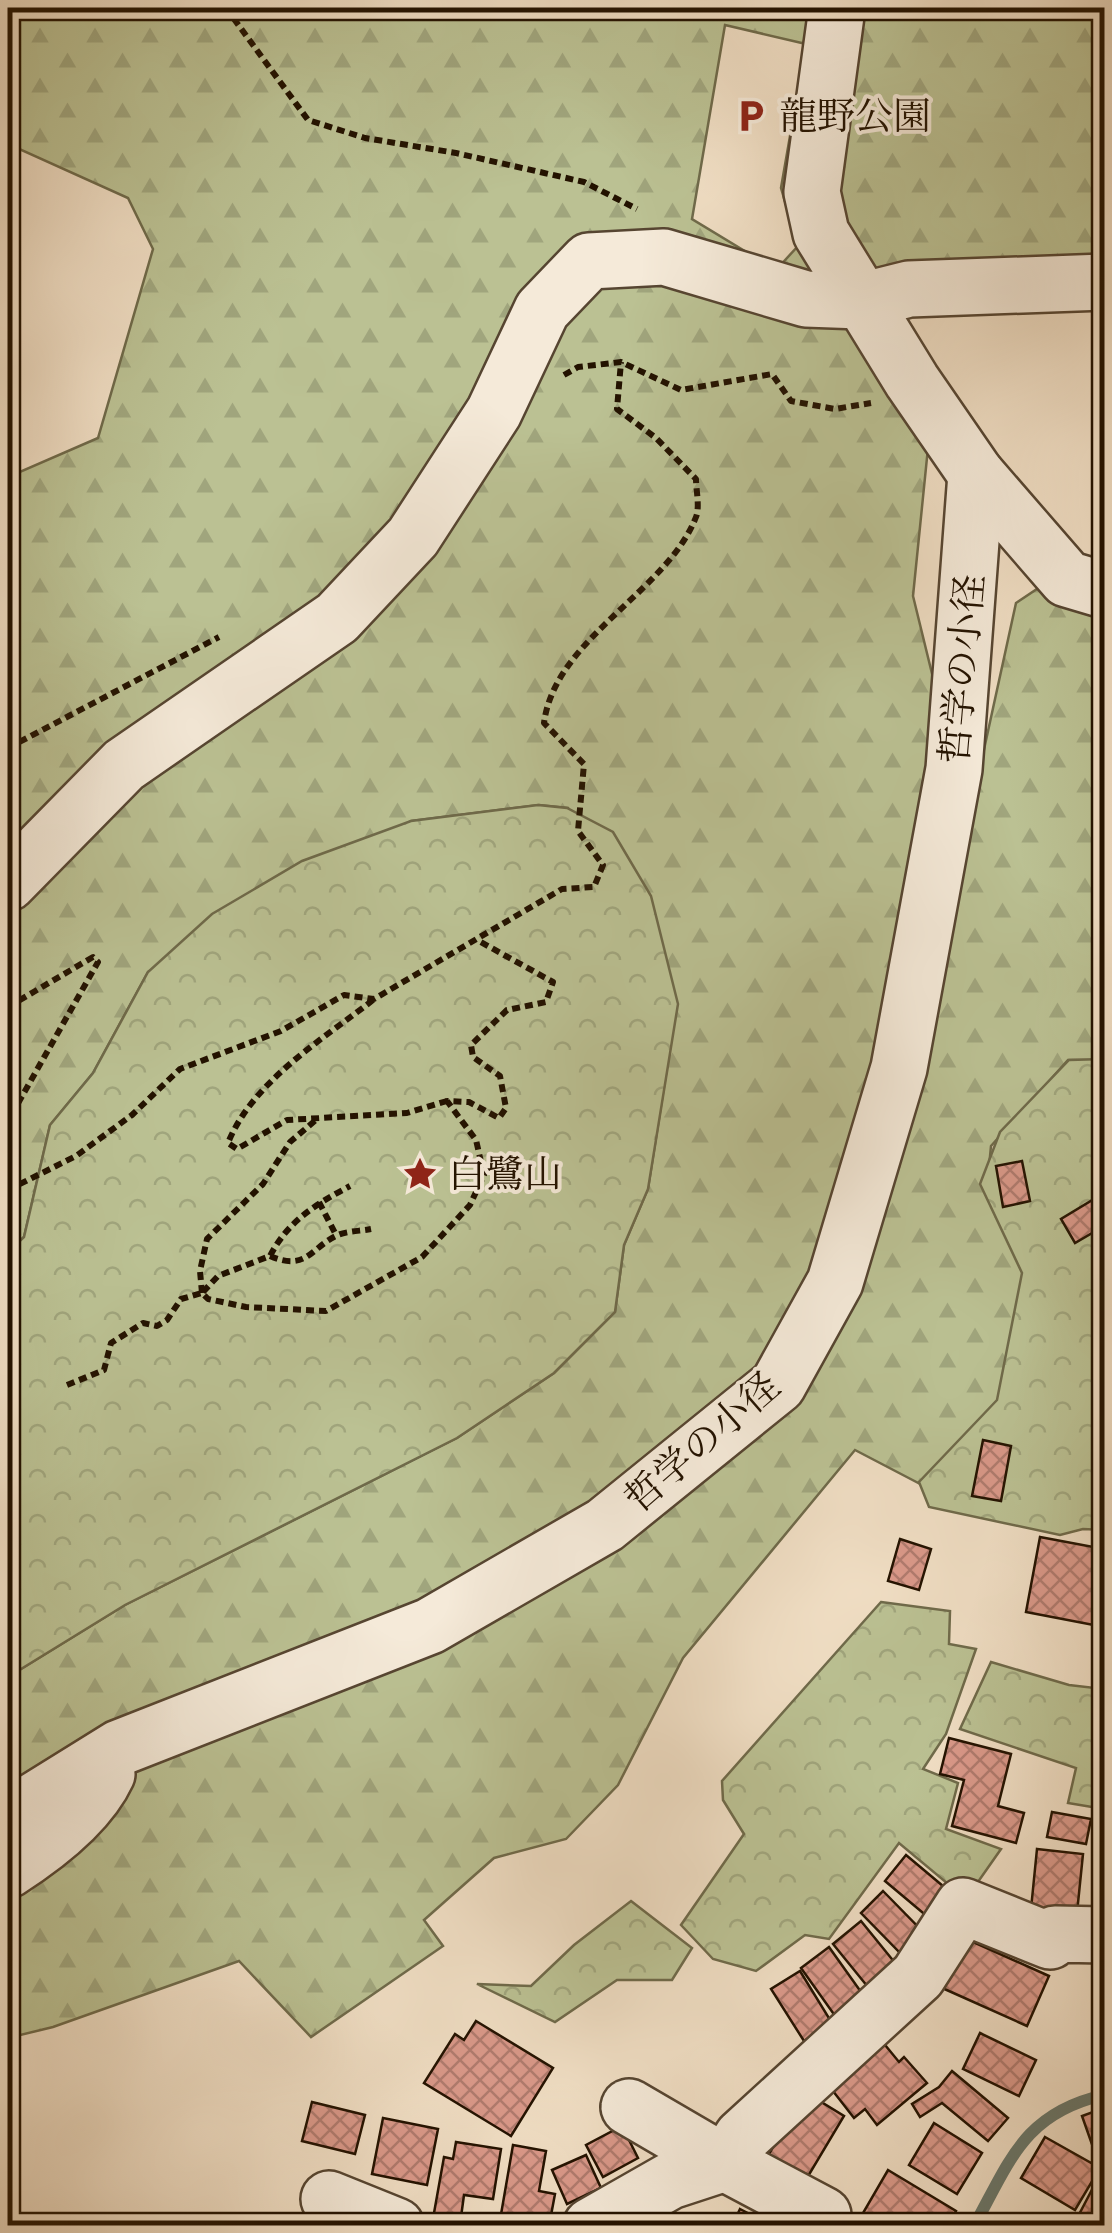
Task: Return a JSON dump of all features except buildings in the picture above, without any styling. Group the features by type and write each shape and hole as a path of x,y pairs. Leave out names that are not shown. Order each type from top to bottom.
{"street":[{"path":"837,8 812,192 822,233 912,381 976,474 1067,578 1104,590"},
{"path":"8,883 124,765 337,618 400,550 494,412 542,310 589,261 664,257 806,298 861,301 909,290 1104,282"},
{"name":"哲学の小径","path":"8,1816 119,1748 430,1626 605,1525 778,1386 836,1282 900,1068 954,769 976,474"},
{"path":"8,1870 34,1854 98,1794 119,1748"},
{"path":"591,2226 670,2181 725,2163 742,2137 918,1976 963,1906 1050,1941 1054,1934 1104,1935"},
{"path":"630,2107 823,2215 819,2226"},
{"path":"329,2199 396,2226"}],"path":[{"path":"226,8 308,120 366,138 456,153 584,182 653,218"},
{"path":"561,376 578,367 621,362 681,390 772,374 792,401 835,409 880,401 912,381"},
{"path":"476,940 553,982 546,1002 508,1010 471,1044 472,1057 500,1076 506,1108 498,1118 469,1102 447,1100 408,1114 287,1120 237,1148 228,1143 240,1114 287,1068 374,999 562,888 594,887 603,865 578,831 584,764 544,722 547,701 596,632 668,559 697,516 696,478 656,438 617,409 621,362"},
{"path":"8,748 222,636"},
{"path":"8,1007 94,956 98,962 8,1121"},
{"path":"8,1190 76,1156 132,1115 180,1070 282,1032 344,995 374,999"},
{"path":"317,1119 290,1142 263,1184 207,1239 200,1271 202,1293 208,1299 246,1307 326,1311 422,1257 470,1205 484,1175 476,1140 447,1100"},
{"path":"68,1385 104,1370 111,1343 143,1323 158,1326 181,1299 202,1293 218,1276 270,1256 281,1235 320,1202 350,1186"},
{"path":"320,1202 336,1235"},
{"path":"270,1256 283,1262 311,1257 336,1235 372,1228"}],"green space":[{"path":"8,8 1104,8 1104,267 871,281 929,438 913,596 948,739 983,754 1016,603 1043,585 1104,606 1104,1060 1068,1060 991,1146 987,1188 1028,1281 1000,1408 926,1487 855,1450 683,1658 618,1785 566,1839 494,1858 424,1920 443,1946 311,2037 239,1961 53,2027 8,2038 8,1677 125,1605 457,1438 554,1373 615,1312 624,1245 648,1189 677,1004 568,808 539,805 411,821 148,972 93,1073 50,1125 24,1237 8,1252 8,477 98,438 153,249 128,198 8,144","holes":["725,25 806,44 781,188 798,246 776,270 692,219"]},
{"path":"538,805 567,808 613,832 651,896 678,1004 648,1189 624,1245 615,1312 554,1373 457,1438 125,1605 8,1677 8,1252 24,1237 50,1125 93,1073 148,972 212,914 302,861 411,821"},
{"path":"1104,1059 1104,1530 1083,1529 1060,1535 929,1507 919,1482 997,1400 1022,1273 980,1184 1000,1132 1069,1060"},
{"path":"881,1602 950,1611 949,1644 976,1649 946,1734 923,1769 958,1783 946,1829 1001,1849 966,1899 899,1843 829,1939 805,1935 756,1971 713,1959 681,1925 744,1834 723,1800 722,1781"},
{"path":"991,1662 1069,1685 1104,1689 1104,1809 1068,1803 1076,1768 960,1729"},
{"path":"631,1901 692,1948 672,1980 617,1980 555,2022 477,1984 531,1986 574,1945"}],"waterway":[{"path":"974,2226 1010,2161 1037,2127 1077,2103 1104,2095"}],"place":[{"name":"龍野公園","path":"751,116"},
{"name":"白鷺山","path":"420,1174"}]}
